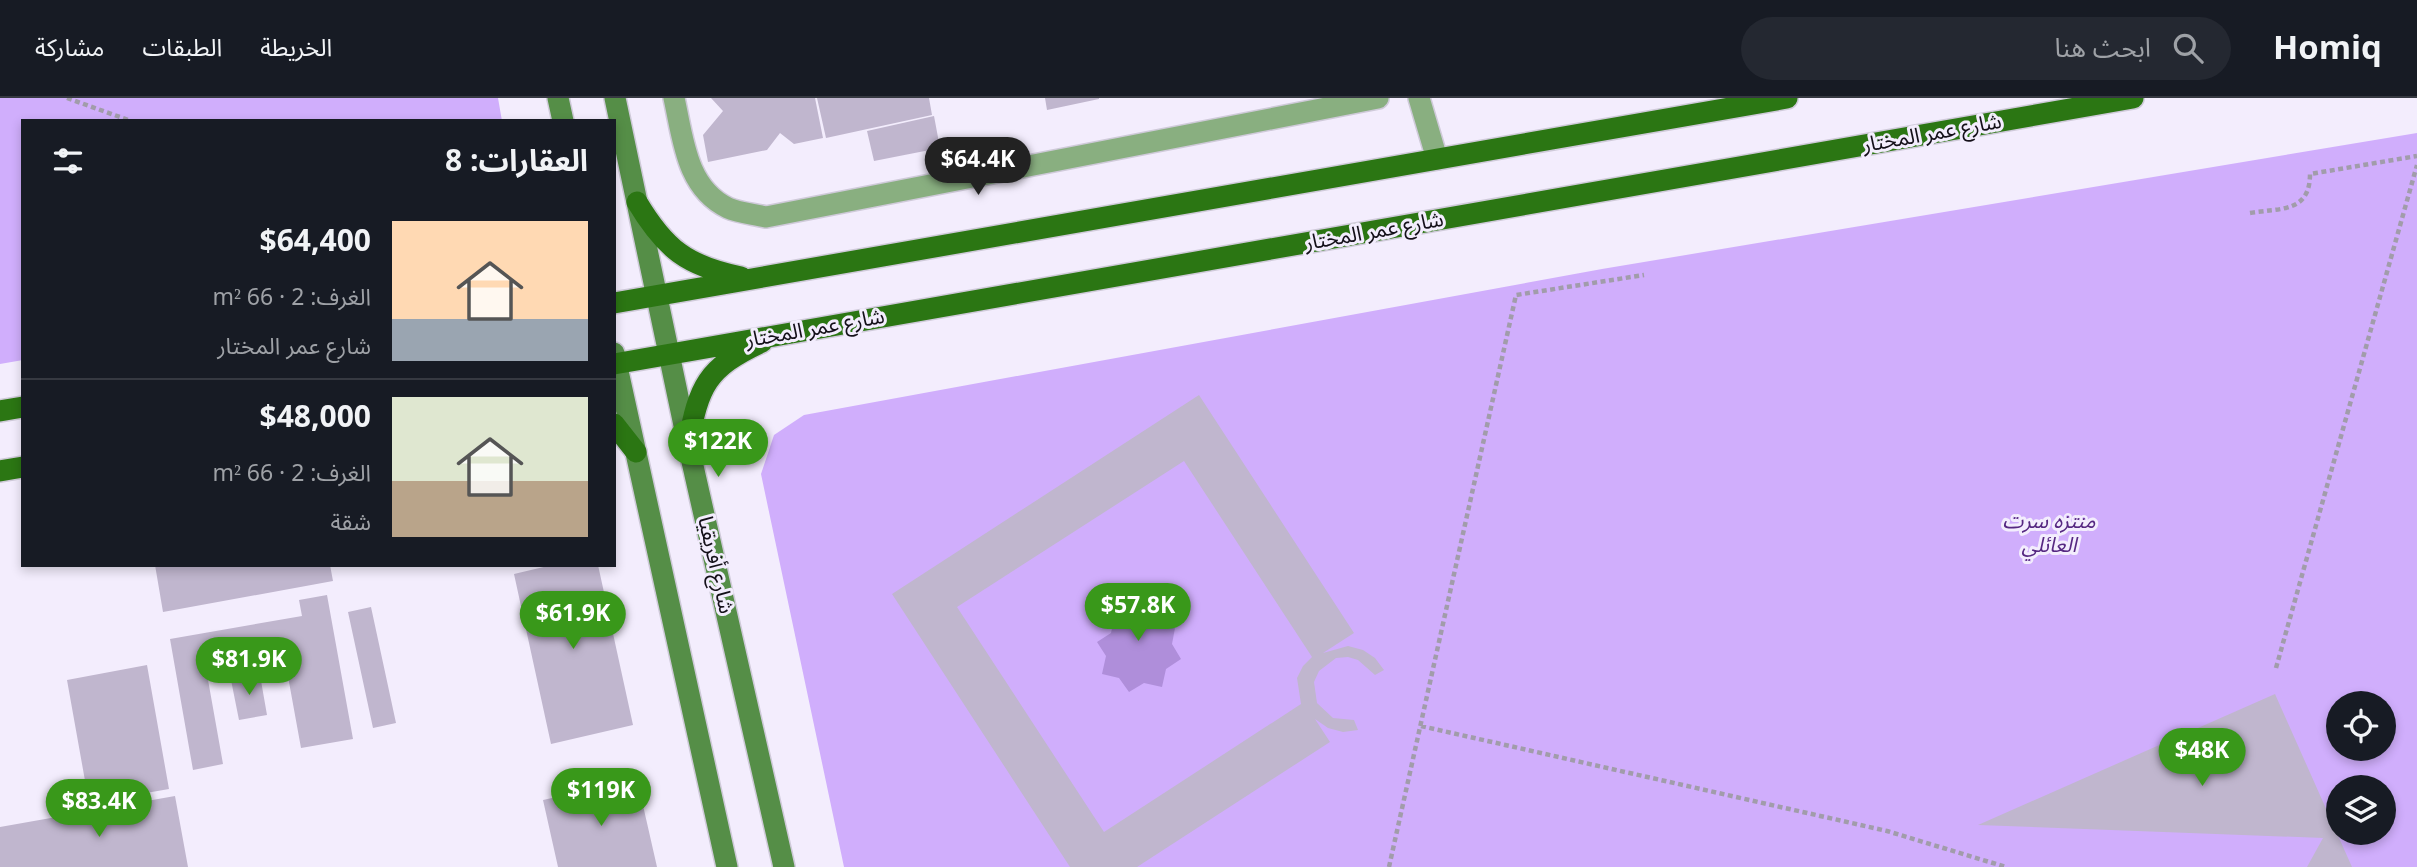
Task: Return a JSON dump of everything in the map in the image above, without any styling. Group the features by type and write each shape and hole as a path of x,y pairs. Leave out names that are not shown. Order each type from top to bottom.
{"main road":[{"path":"616,303 1787,98"},
{"name":"شارع عمر المختار","path":"616,360 669,354 2133,98"},
{"path":"637,202 656,233 683,257 716,272 753,279"},
{"path":"688,444 696,401 707,380 722,366 760,343 802,331"},
{"path":"0,411 21,407"},
{"path":"616,427 636,452"},
{"path":"0,471 21,467"}],"street":[{"path":"558,98 563,119"},
{"name":"شارع أفريقيا","path":"615,98 688,444 784,867"},
{"path":"674,98 686,153 699,187 728,208 766,217 1378,98"},
{"path":"1419,98 1437,159"},
{"path":"616,364 727,867"}],"path":[{"path":"67,98 125,119"},
{"path":"2250,213 2296,205 2304,200 2310,190 2310,174 2417,156"},
{"path":"2276,668 2417,165"},
{"path":"1390,867 1516,295 1644,275"},
{"path":"1420,726 1887,831 2006,867"}],"green space":[{"path":"0,98 498,98 502,119 21,119 21,360 0,364"},
{"name":"منتزه سرت العائلي","path":"2417,133 2417,867 844,867 761,474 774,435 804,415 1602,269"}],"shaded area":[{"path":"1149,609 1159,625 1175,628 1172,644 1181,659 1166,669 1162,687 1144,683 1129,692 1119,678 1102,674 1106,656 1097,642 1111,633 1115,615 1133,619"}],"building":[{"path":"711,98 815,98 823,138 794,144 780,133 767,150 708,162 703,135 723,111"},
{"path":"817,98 929,98 932,115 826,138"},
{"path":"1045,98 1099,98 1099,99 1047,110"},
{"path":"934,116 940,148 874,161 867,131"},
{"path":"1199,395 1354,633 1323,653 1348,646 1363,650 1375,658 1384,670 1375,675 1358,660 1336,658 1319,671 1314,682 1317,703 1333,718 1354,720 1358,730 1343,732 1328,728 1315,719 1330,742 1137,867 1070,867 892,594","holes":["1184,461 1312,657 1297,678 1301,704 1104,832 957,607"]},
{"path":"155,567 330,567 333,581 163,612"},
{"path":"544,567 598,567 633,725 551,744 514,574"},
{"path":"327,595 353,739 301,748 283,649 205,663 223,764 193,770 170,639 302,616 299,600"},
{"path":"371,607 396,723 373,728 348,612"},
{"path":"147,665 169,789 89,803 67,680"},
{"path":"260,675 267,715 239,720 231,680"},
{"path":"2275,694 2326,809 2326,845 2342,845 2352,867 2307,867 2323,838 1978,825"},
{"path":"637,779 657,867 558,867 543,800"},
{"path":"175,796 188,867 0,867 0,827"}]}
